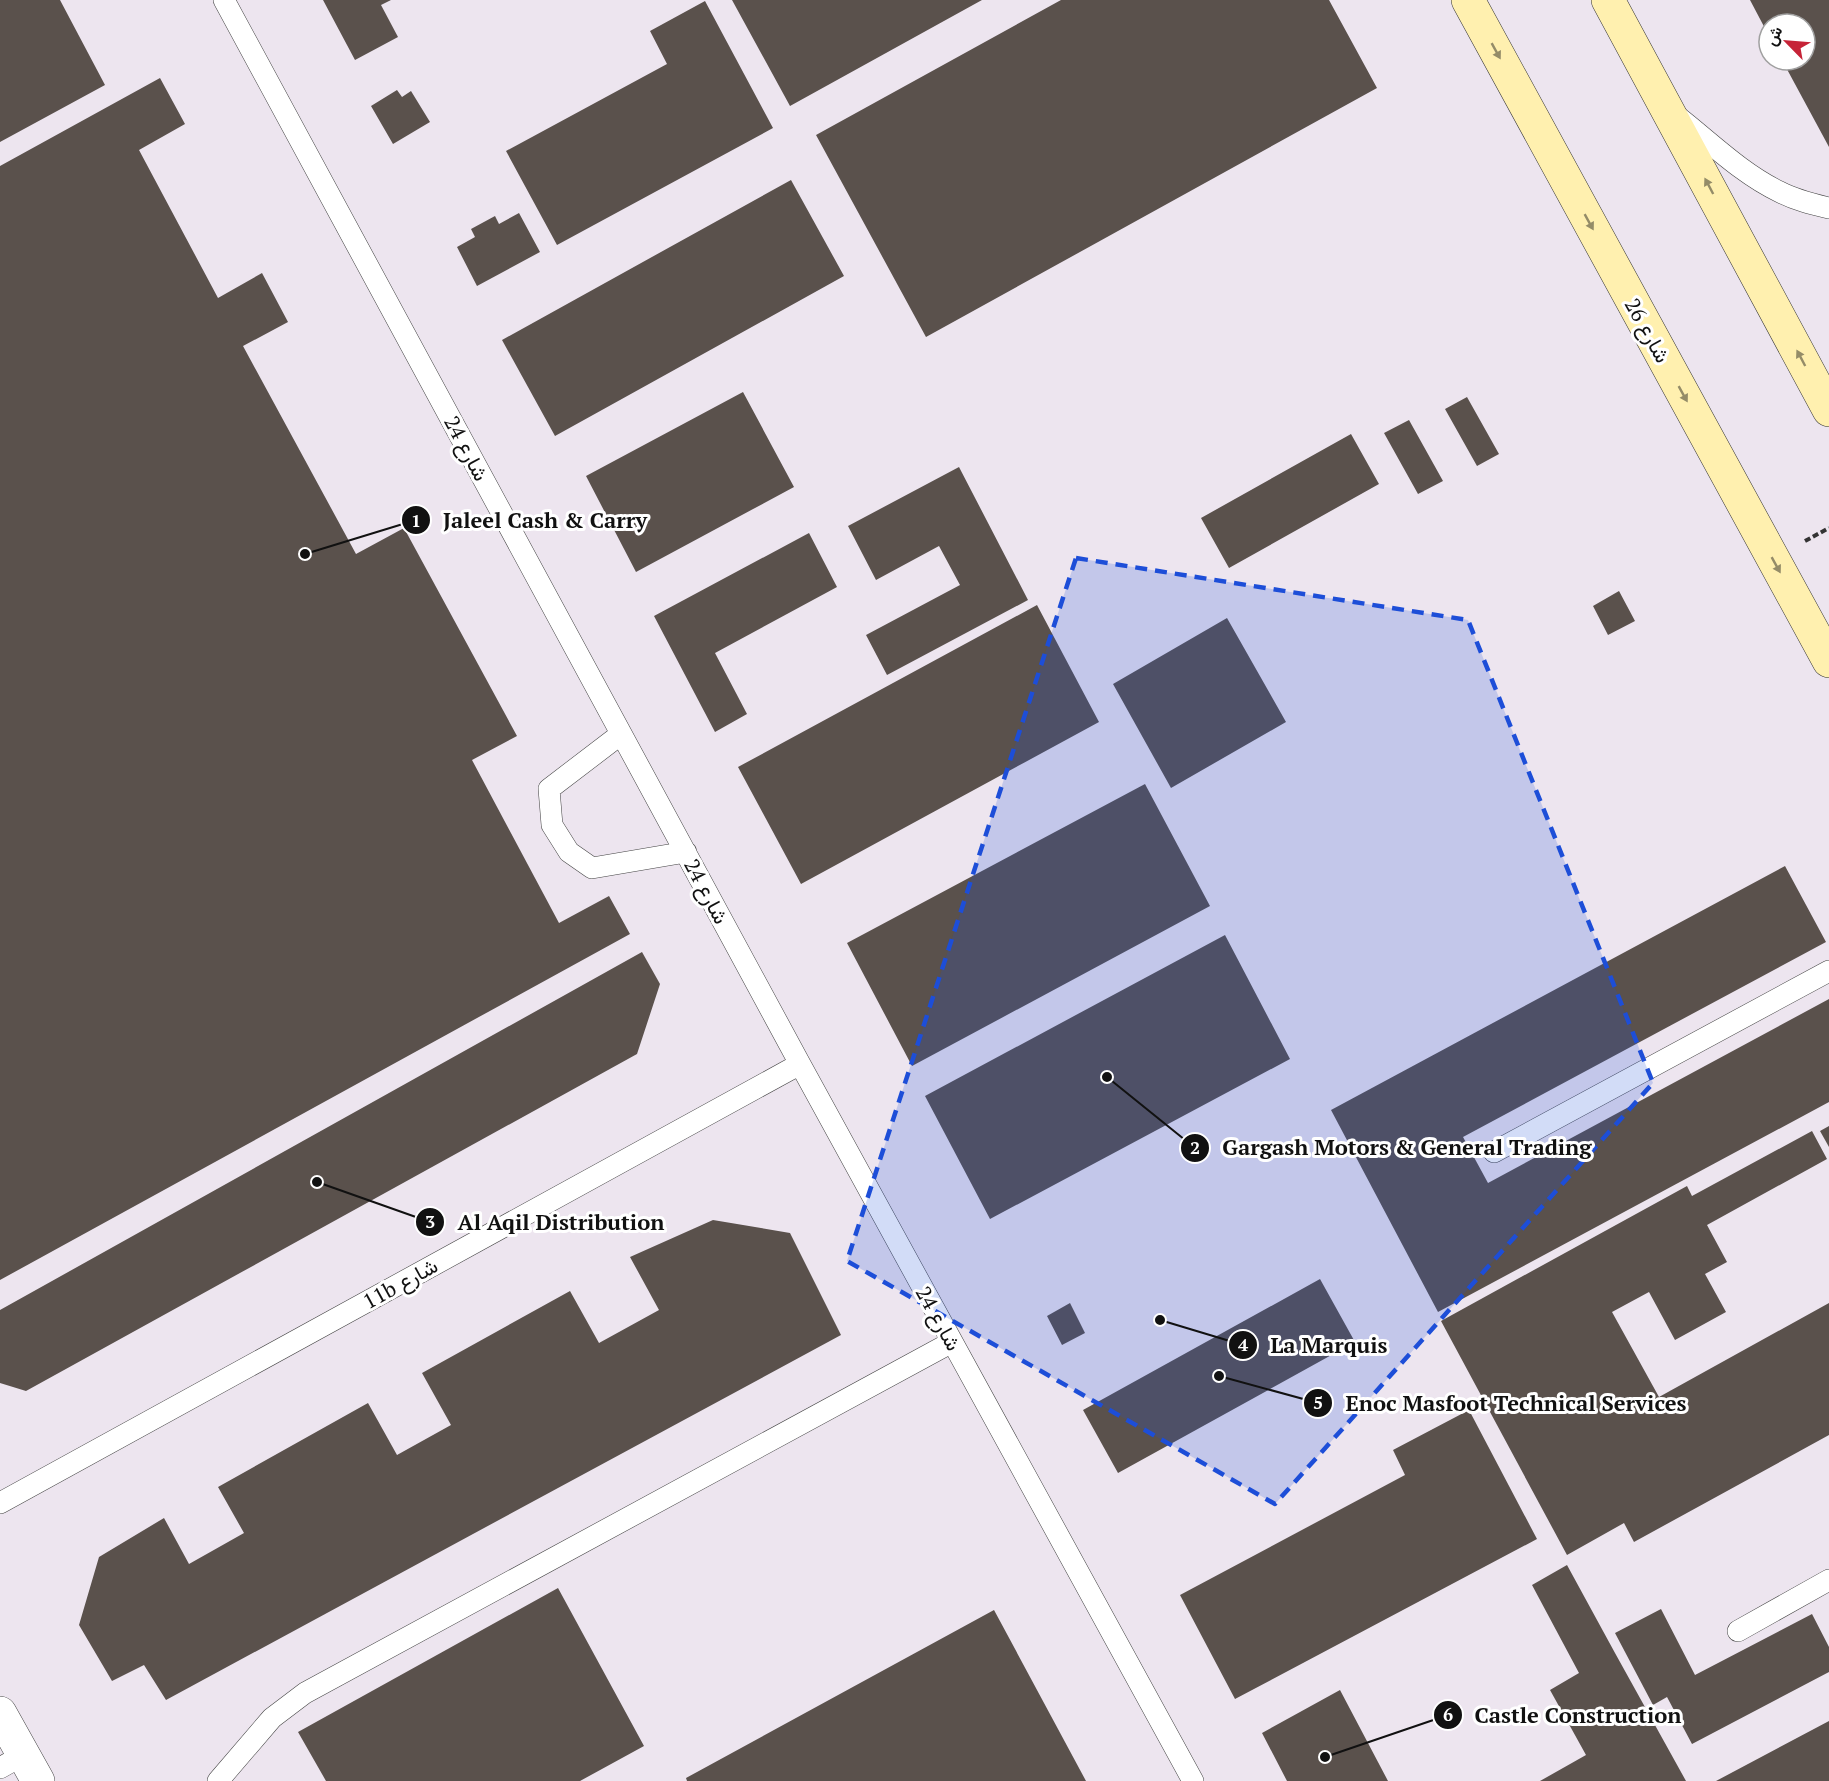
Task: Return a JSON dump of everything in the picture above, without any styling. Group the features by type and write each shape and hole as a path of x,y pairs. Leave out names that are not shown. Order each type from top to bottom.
{"main road":[{"name":"شارع 26","path":"1468,0 1829,661"},
{"path":"1608,0 1829,410"}],"street":[{"path":"0,1713 20,1768"}],"lane":[{"name":"شارع 24","path":"224,0 800,1064 1193,1781"},
{"path":"1668,109 1757,179 1780,193 1829,208"},
{"path":"621,734 549,789 552,825 569,852 592,868 686,852"},
{"path":"1494,1152 1829,971"},
{"name":"11b شارع","path":"0,1503 800,1064"},
{"path":"218,1781 272,1718 305,1693 952,1342"},
{"path":"1738,1630 1829,1580"}],"highlighted area":[{"path":"1076,558 1468,620 1653,1083 1275,1504 847,1261"}],"shaded area":[{"path":"0,0 1829,0 1829,1781 0,1781"}],"building":[{"path":"0,0 60,0 105,85 0,142"},
{"path":"323,0 391,0 381,5 398,37 355,60"},
{"path":"732,0 982,0 790,106"},
{"path":"1061,0 1329,0 1377,88 926,337 816,135"},
{"path":"1750,0 1829,0 1829,147 1788,72 1817,72 1817,12 1757,13"},
{"path":"705,1 773,128 557,245 506,151 667,64 650,31"},
{"path":"160,78 185,124 139,150 218,298 262,273 288,322 243,346 356,554 404,528 517,736 472,760 559,923 609,896 630,934 0,1280 0,166"},
{"path":"397,90 402,97 411,91 430,122 393,144 371,106"},
{"path":"791,180 844,276 555,436 502,340"},
{"path":"519,213 540,252 477,286 457,247 475,237 471,229 495,216 499,224"},
{"path":"743,392 794,487 636,572 586,476"},
{"path":"1467,397 1499,454 1477,466 1445,409"},
{"path":"1409,420 1443,481 1418,494 1384,433"},
{"path":"1351,434 1379,484 1229,568 1201,518"},
{"path":"959,467 1028,600 887,675 866,635 960,585 939,546 876,580 848,526"},
{"path":"809,533 837,587 715,653 747,714 715,732 654,616"},
{"path":"1619,591 1635,621 1608,635 1593,606"},
{"path":"1037,605 1099,722 801,884 738,767"},
{"path":"1227,618 1286,722 1171,788 1113,684"},
{"path":"1145,784 1210,906 912,1066 847,943"},
{"path":"1785,866 1826,942 1463,1137 1488,1183 1829,999 1829,1102 1438,1312 1331,1110"},
{"path":"1225,935 1290,1059 990,1219 925,1096"},
{"path":"642,952 660,984 637,1054 26,1391 0,1383 0,1310"},
{"path":"1829,1126 1829,1147 1820,1131"},
{"path":"1812,1131 1827,1159 1707,1225 1727,1262 1705,1274 1726,1312 1675,1340 1649,1292 1612,1312 1659,1397 1829,1303 1829,1435 1634,1542 1624,1523 1567,1555 1441,1321 1687,1186 1692,1196"},
{"path":"713,1220 790,1233 841,1335 166,1700 144,1665 112,1681 79,1625 99,1557 164,1518 189,1564 244,1533 218,1487 368,1403 397,1455 451,1425 422,1373 570,1291 599,1343 659,1310 630,1257"},
{"path":"1320,1279 1355,1342 1118,1473 1083,1410"},
{"path":"1070,1303 1085,1333 1062,1345 1047,1316"},
{"path":"1469,1410 1537,1539 1235,1699 1180,1595 1405,1475 1393,1450"},
{"path":"1567,1565 1686,1781 1540,1781 1586,1755 1550,1690 1579,1673 1532,1585"},
{"path":"558,1588 644,1746 580,1781 326,1781 298,1732"},
{"path":"1661,1609 1695,1675 1812,1614 1829,1647 1829,1672 1692,1744 1667,1697 1653,1705 1615,1633"},
{"path":"994,1610 1086,1781 687,1781 686,1778"},
{"path":"1340,1690 1388,1781 1287,1781 1262,1733"},
{"path":"1829,1721 1829,1781 1716,1781"}],"place":[{"name":"Jaleel Cash & Carry","path":"305,554"},
{"name":"Gargash Motors & General Trading","path":"1107,1077"},
{"name":"Al Aqil Distribution","path":"317,1182"},
{"name":"La Marquis","path":"1160,1320"},
{"name":"Enoc Masfoot Technical Services","path":"1219,1376"},
{"name":"Castle Construction","path":"1325,1757"}]}
